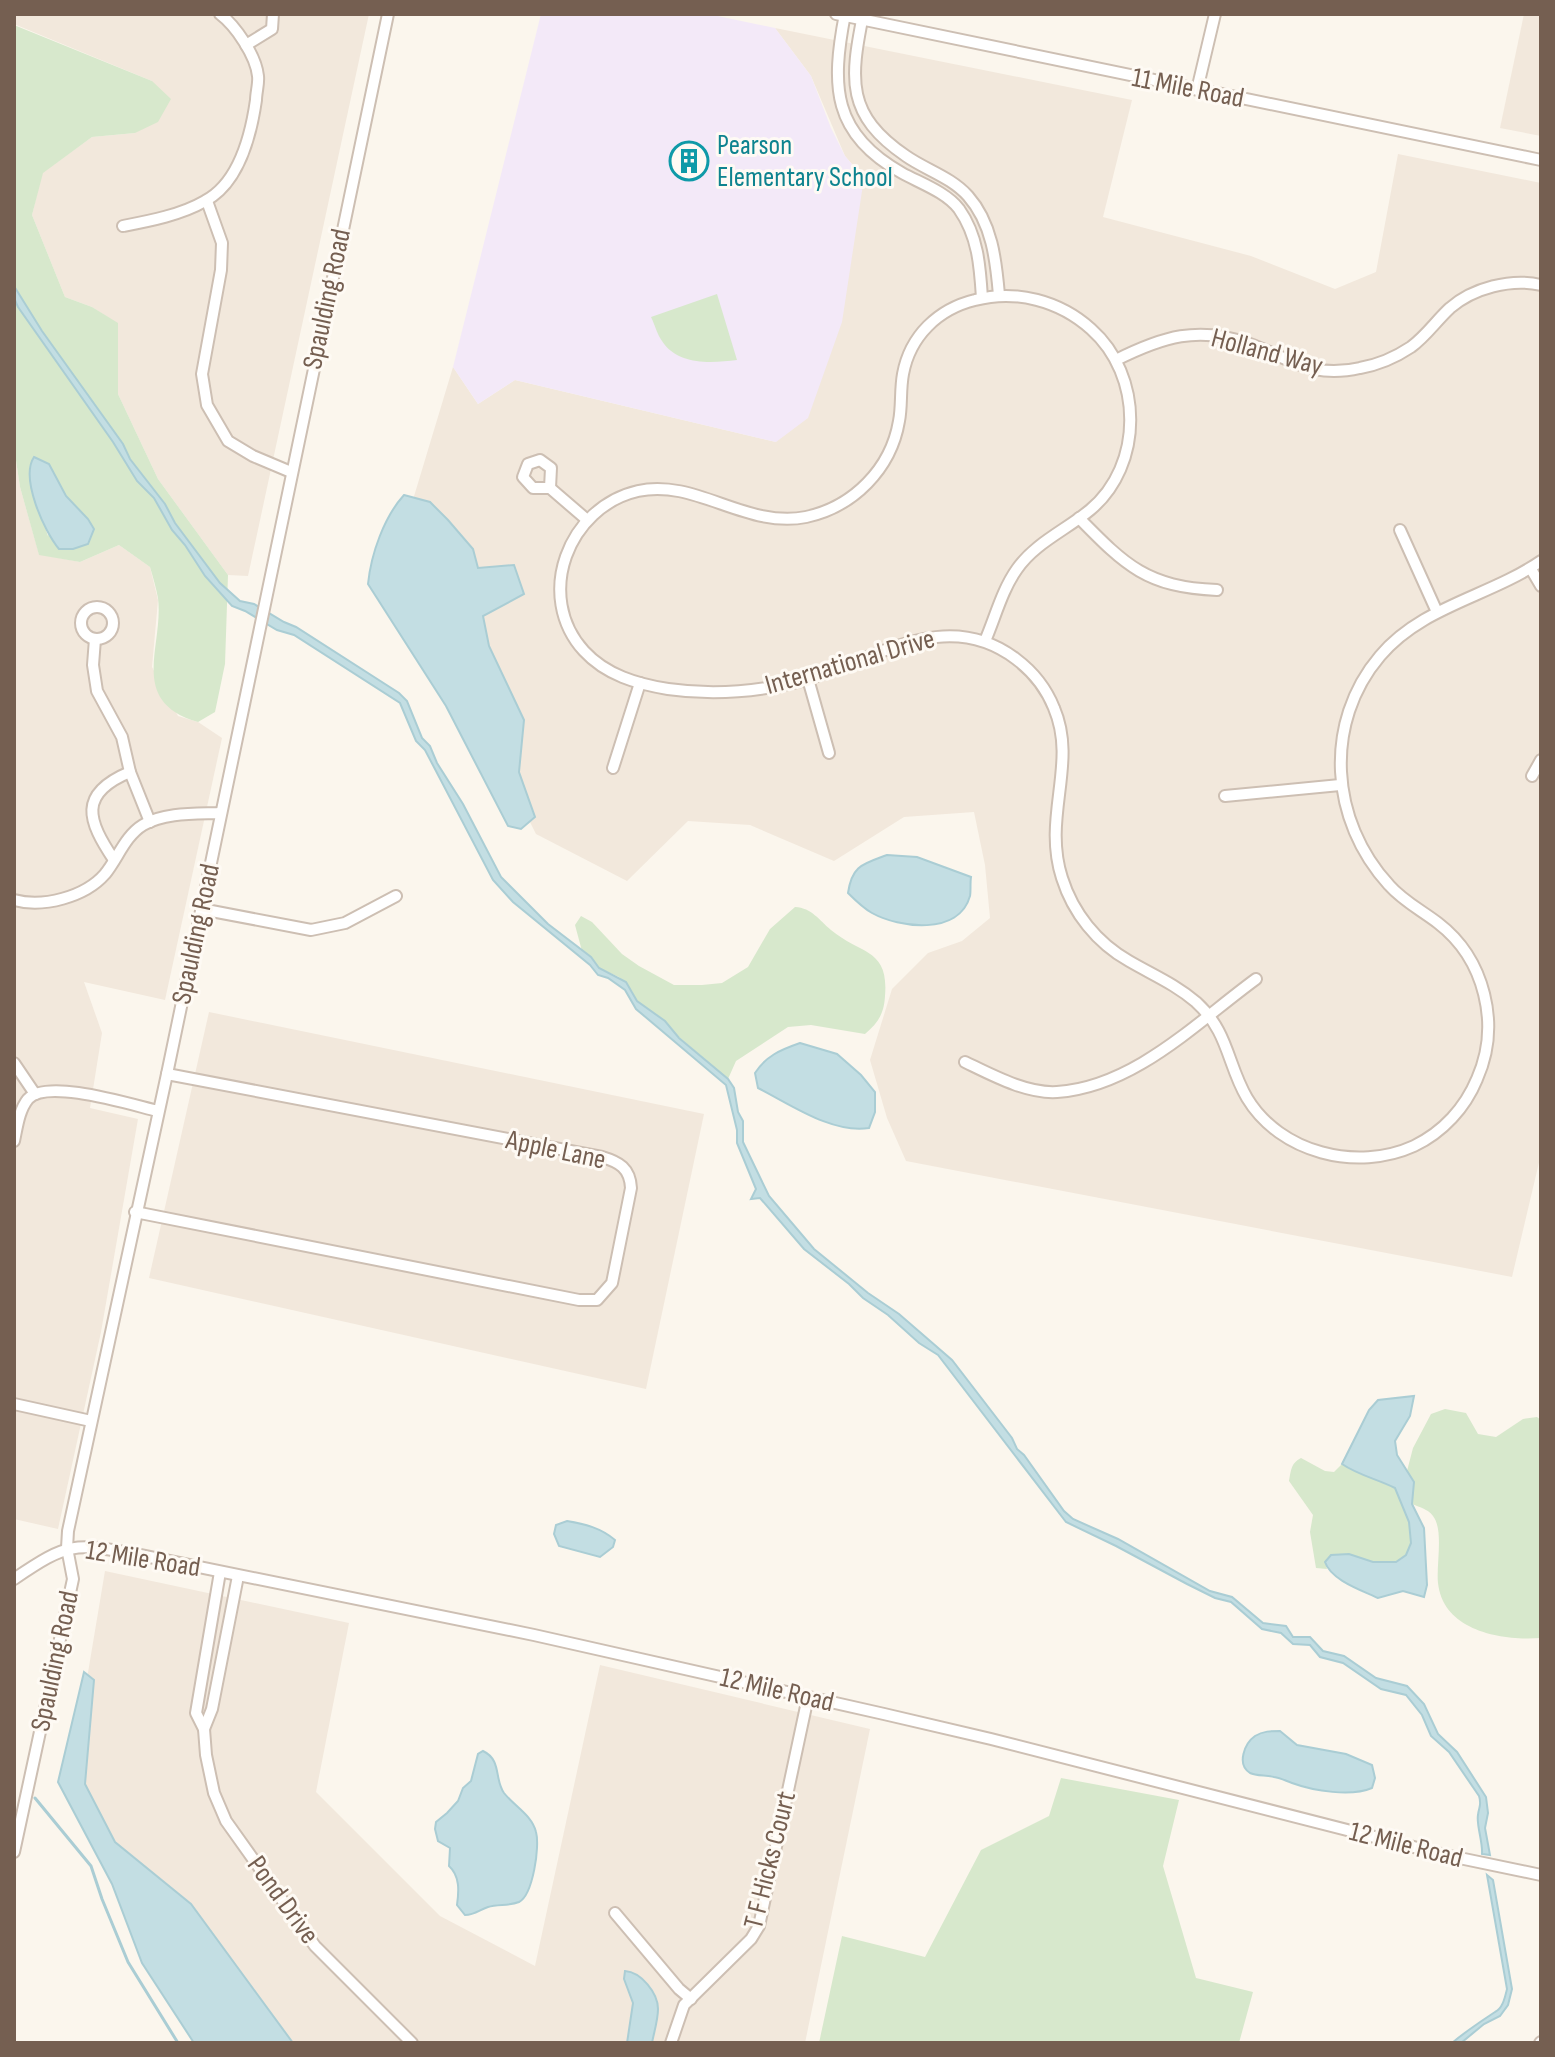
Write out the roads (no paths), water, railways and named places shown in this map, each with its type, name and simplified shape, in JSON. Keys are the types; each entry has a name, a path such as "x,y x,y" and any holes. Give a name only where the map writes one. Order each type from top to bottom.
{"street":[{"path":"123,226 150,221 207,201 229,179 243,155 253,121 259,76 246,45 230,21 220,14"},
{"path":"230,21 242,14"},
{"path":"246,45 272,29 273,14"},
{"name":"Spaulding Road","path":"14,1852 73,1579 67,1548 68,1531 167,1074 388,14"},
{"path":"1197,90 1215,14"},
{"path":"842,15 838,86 842,109 856,138 873,154 957,206 976,241 982,298"},
{"name":"11 Mile Road","path":"842,15 1541,160"},
{"path":"863,17 855,64 859,104 870,126 907,157 938,172 967,195 981,214 997,264 999,295"},
{"path":"838,86 855,87"},
{"path":"900,171 907,157"},
{"path":"957,206 967,195"},
{"path":"207,201 222,243 221,270 202,374 207,405 228,441 253,456 291,472"},
{"path":"976,241 990,237"},
{"name":"Holland Way","path":"1116,360 1153,341 1199,334 1243,342 1308,369 1360,369 1410,347 1450,308 1471,294 1515,283 1541,285"},
{"path":"550,488 586,519 615,498 651,488 671,489 751,515 780,520 816,515 834,508 862,488 889,453 899,422 908,356 932,321 954,307 999,295 1048,303 1075,314 1105,341 1126,387 1131,414 1130,439 1113,483 1101,499 1035,549 1017,568 985,641"},
{"path":"1079,518 1117,557 1155,580 1185,589 1217,590"},
{"name":"International Drive","path":"586,519 562,566 560,584 565,620 580,647 597,663 623,678 673,690 722,692 770,687 859,663 916,640 956,635 985,641 1002,649 1029,670 1055,710 1063,752 1054,840 1060,872 1077,910 1093,932 1112,950 1176,986 1208,1014 1228,1048 1243,1091 1267,1122 1287,1137 1323,1153 1360,1158 1412,1147 1452,1119 1471,1091 1485,1059 1489,1024 1487,1004 1466,953 1441,925 1399,896 1381,877 1358,842 1340,785 1341,744 1350,707 1356,691 1378,658 1407,630 1437,612 1531,569 1541,561"},
{"path":"1400,530 1437,612"},
{"path":"1531,569 1541,586"},
{"path":"95,639 93,665 97,691 122,737 130,772 150,822"},
{"path":"808,679 829,753"},
{"path":"613,768 640,683"},
{"path":"1532,776 1541,760"},
{"path":"114,860 96,832 92,812 106,786 130,772"},
{"path":"1225,796 1340,785"},
{"path":"14,900 27,904 58,900 97,881 131,835 150,822 166,817 221,813"},
{"path":"201,909 311,930 345,923 396,896"},
{"path":"965,1062 1008,1083 1055,1092 1102,1083 1158,1055 1256,979"},
{"path":"14,1063 35,1094"},
{"name":"Apple Lane","path":"135,1212 579,1300 597,1300 612,1283 631,1188 629,1175 622,1164 602,1157 167,1074"},
{"path":"14,1141 22,1110 28,1100 43,1091 70,1092 158,1111"},
{"path":"14,1404 91,1421"},
{"name":"12 Mile Road","path":"14,1579 67,1548 88,1546 534,1635 808,1697 991,1739 1445,1855 1541,1875"},
{"name":"Pond Drive","path":"220,1572 196,1713 204,1729 208,1772 214,1793 226,1821 315,1946 412,2043"},
{"name":"Pond Drive","path":"204,1729 212,1709 238,1576"},
{"path":"207,1641 223,1643"},
{"name":"T F Hicks Court","path":"671,2043 684,2005 751,1939 759,1926 808,1697"},
{"path":"615,1913 691,1999"}],"water":[{"path":"14,286 42,331 123,444 130,459 220,583 240,601 254,604 296,627 399,693 407,701 422,738 430,746 463,804 501,877 548,924 591,957 599,968 626,982 637,1001 665,1021 679,1038 728,1079 734,1088 738,1112 743,1121 743,1142 769,1196 814,1249 899,1314 952,1360 1073,1519 1118,1539 1210,1591 1232,1597 1263,1623 1286,1626 1293,1637 1310,1637 1323,1651 1344,1656 1376,1678 1407,1686 1424,1704 1438,1734 1457,1752 1486,1797 1488,1813 1485,1828 1490,1855 1482,1854 1479,1796 1449,1752 1431,1736 1422,1715 1406,1695 1381,1689 1343,1663 1320,1657 1310,1645 1293,1644 1281,1633 1262,1629 1231,1602 1215,1598 1066,1522 938,1355 804,1249 760,1198 751,1199 756,1189 737,1143 737,1130 726,1085 636,1009 625,990 598,975 513,902 493,880 425,750 416,741 400,703 294,635 277,630 232,606 205,576 172,530 154,498 137,481 18,307"},
{"path":"34,457 49,464 66,496 88,519 94,529 88,544 59,549 53,541 32,491 30,466"},
{"path":"404,495 430,502 473,549 478,568 514,565 524,594 483,616 489,646 524,720 519,772 535,817 521,829 508,826 446,706 368,584 380,536 390,514"},
{"path":"887,855 917,857 971,877 970,896 964,909 954,918 941,923 912,925 865,909 848,893 852,877 860,867"},
{"path":"800,1043 837,1054 875,1092 875,1112 869,1128 855,1129 826,1122 758,1088 755,1073 764,1062"},
{"path":"1414,1396 1410,1416 1395,1441 1397,1455 1414,1482 1412,1504 1424,1528 1427,1585 1424,1597 1403,1591 1378,1598 1340,1579 1325,1562 1331,1555 1349,1554 1373,1562 1396,1562 1406,1555 1411,1543 1409,1522 1395,1488 1342,1464 1369,1410 1378,1400"},
{"path":"567,1521 604,1532 615,1540 613,1547 600,1557 559,1546 554,1534 556,1525"},
{"path":"84,1672 94,1680 85,1784 115,1842 191,1904 293,2043 194,2043 142,1963 112,1884 58,1782"},
{"path":"1280,1731 1297,1745 1346,1754 1372,1765 1375,1778 1372,1788 1332,1792 1250,1773 1243,1764 1248,1743 1261,1733"},
{"path":"483,1751 493,1759 504,1793 534,1826 536,1858 532,1880 524,1898 519,1902 465,1915 457,1905 458,1884 449,1866 450,1848 438,1841 435,1829 436,1822 458,1801 463,1788 471,1781 478,1754"},
{"path":"1487,1875 1493,1880 1512,1989 1508,2005 1500,2016 1484,2024 1461,2043 1452,2043 1498,2010 1507,1989"},
{"path":"625,1971 637,1975 648,1984 655,1996 658,2013 652,2043 627,2043 633,2003 624,1979"}],"waterway":[{"path":"35,1798 91,1866 128,1962 178,2043"}],"place":[{"name":"Pearson Elementary School","path":"689,161"}]}
